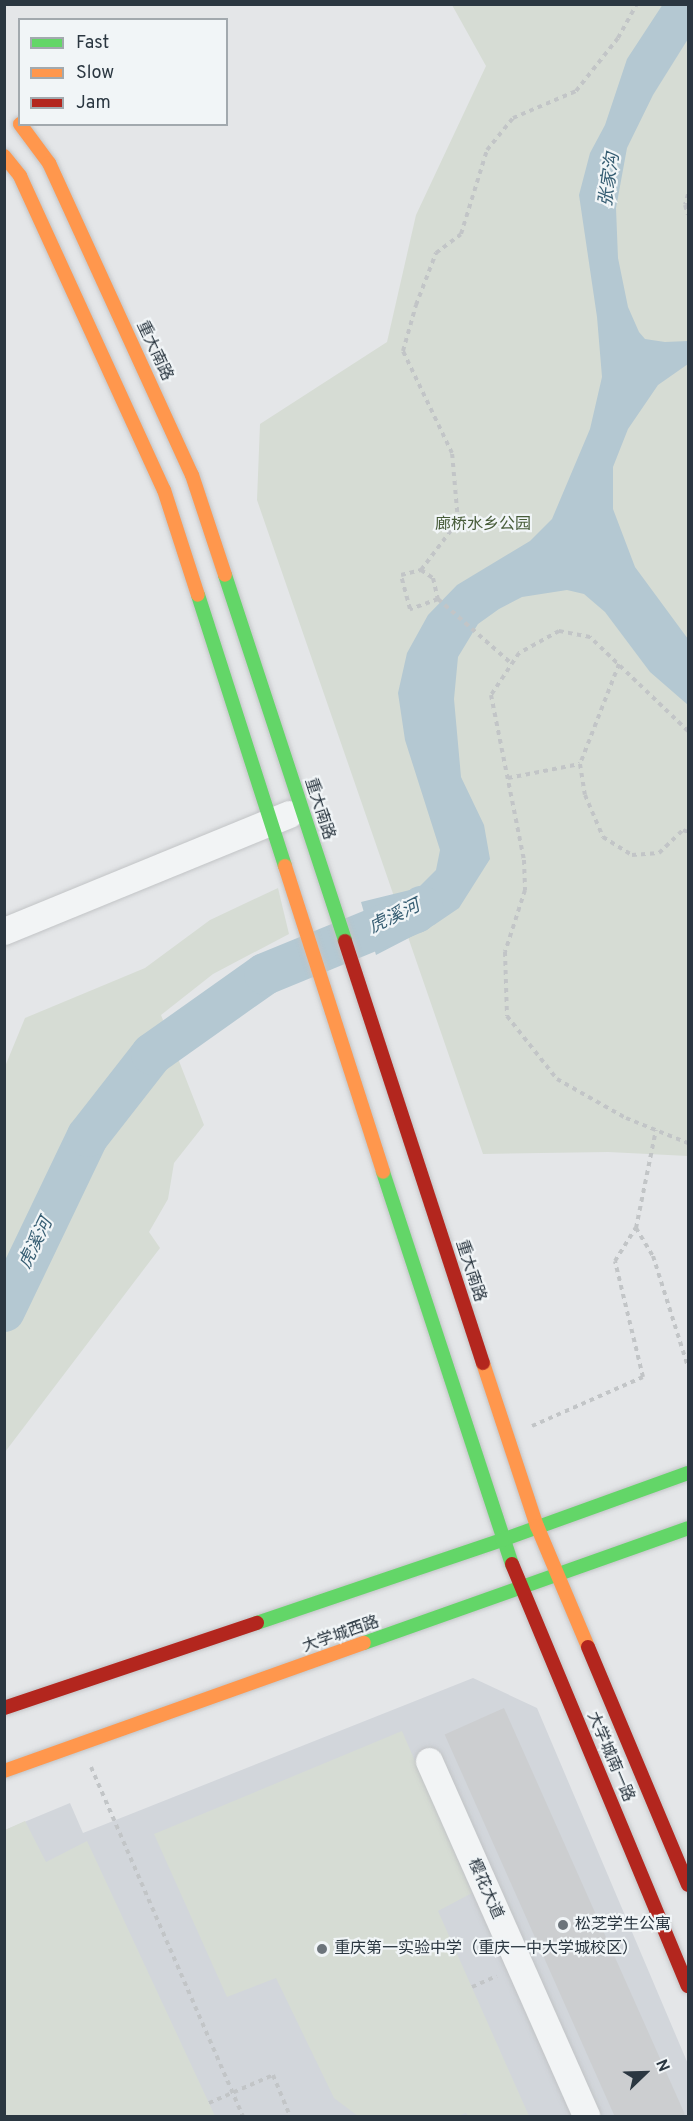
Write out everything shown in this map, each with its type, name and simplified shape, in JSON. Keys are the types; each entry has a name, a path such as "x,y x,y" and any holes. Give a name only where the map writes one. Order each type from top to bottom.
{"main road":[{"name":"重大南路","path":"9,111 18,122"},
{"name":"重大南路","path":"21,126 49,163 192,475 537,1526"},
{"path":"10,171 164,490 502,1540"},
{"path":"4,1708 502,1540 688,1473"},
{"name":"大学城南一路","path":"537,1526 556,1577 688,1885"},
{"name":"大学城西路","path":"4,1771 556,1577 688,1528"},
{"name":"大学城南一路","path":"502,1540 688,1986"}],"street":[{"path":"10,171 49,163"},
{"path":"4,931 301,809"},
{"name":"樱花大道","path":"429,1761 586,2116"}],"path":[{"path":"438,598 410,609 402,575 421,570 458,521 452,453 404,351 416,305 436,254 461,234 487,150 513,118 576,91 618,38 637,4"},
{"path":"688,194 685,205 688,215"},
{"path":"421,570 433,578 438,598 512,664"},
{"path":"688,731 590,637 559,631 519,653 491,695 524,860 525,890 505,952 507,1016 557,1079 627,1118 688,1143"},
{"path":"619,664 580,764 585,795 603,837 632,855 659,853 683,830 688,832"},
{"path":"508,778 580,764"},
{"path":"506,1437 643,1377 615,1261 636,1228 656,1130"},
{"path":"636,1228 653,1256 688,1367"},
{"path":"82,1744 243,2116"},
{"path":"209,2103 273,2075 290,2116"}],"shaded area":[{"name":"重庆第一实验中学（重庆一中大学城校区）","path":"473,1678 537,1708 688,2064 688,2116 5,2116 5,1830 70,1803 83,1833"}],"green space":[{"name":"廊桥水乡公园","path":"452,5 688,5 688,1156 608,1152 483,1154 257,500 260,424 387,342 416,215 486,66"},
{"path":"278,888 289,934 213,974 161,1015 204,1125 174,1163 168,1199 149,1232 160,1248 5,1452 4,1069 25,1018 145,968 210,920"},
{"path":"402,1731 472,1893 438,1911 529,2116 468,2116 466,2113 458,2116 358,2116 334,2098 276,1978 227,1997 154,1834"},
{"path":"25,1821 46,1862 87,1841 215,2116 5,2116 5,1830"}],"water":[{"name":"张家沟","path":"663,4 688,5 688,39 653,95 627,148 616,208 618,258 628,307 639,332 645,339 665,342 688,341 688,364 658,385 628,429 613,467 613,509 635,567 688,639 688,705 650,672 605,612 584,594 567,590 522,597 499,609 478,624 458,657 454,699 461,777 484,825 490,859 459,908 434,925 376,955 361,902 418,888 436,870 440,850 405,740 398,693 407,653 428,615 457,585 530,541 552,519 590,429 602,377 597,317 579,195 590,153 605,125 627,59"}],"building":[{"name":"松芝学生公寓","path":"504,1708 685,2115 615,2116 445,1734"}],"waterway":[{"name":"虎溪河","path":"4,1311 88,1136 152,1054 265,974 416,912 422,907"}],"traffic: fast":[{"path":"225,575 345,941"},
{"path":"198,595 285,866"},
{"path":"383,1172 512,1564"},
{"path":"257,1623 502,1540 688,1473"},
{"path":"364,1643 688,1528"}],"traffic: slow":[{"path":"21,126 49,163 192,475 225,575"},
{"path":"4,156 20,176 164,490 198,595"},
{"path":"285,866 383,1172"},
{"path":"483,1363 537,1526 588,1647"},
{"path":"4,1771 364,1643"}],"traffic: jam":[{"path":"345,941 483,1363"},
{"path":"512,1564 688,1986"},
{"path":"4,1708 257,1623"},
{"path":"588,1647 688,1885"}],"place":[{"name":"松芝学生公寓","path":"563,1925"},
{"name":"重庆第一实验中学（重庆一中大学城校区）","path":"322,1949"}]}
